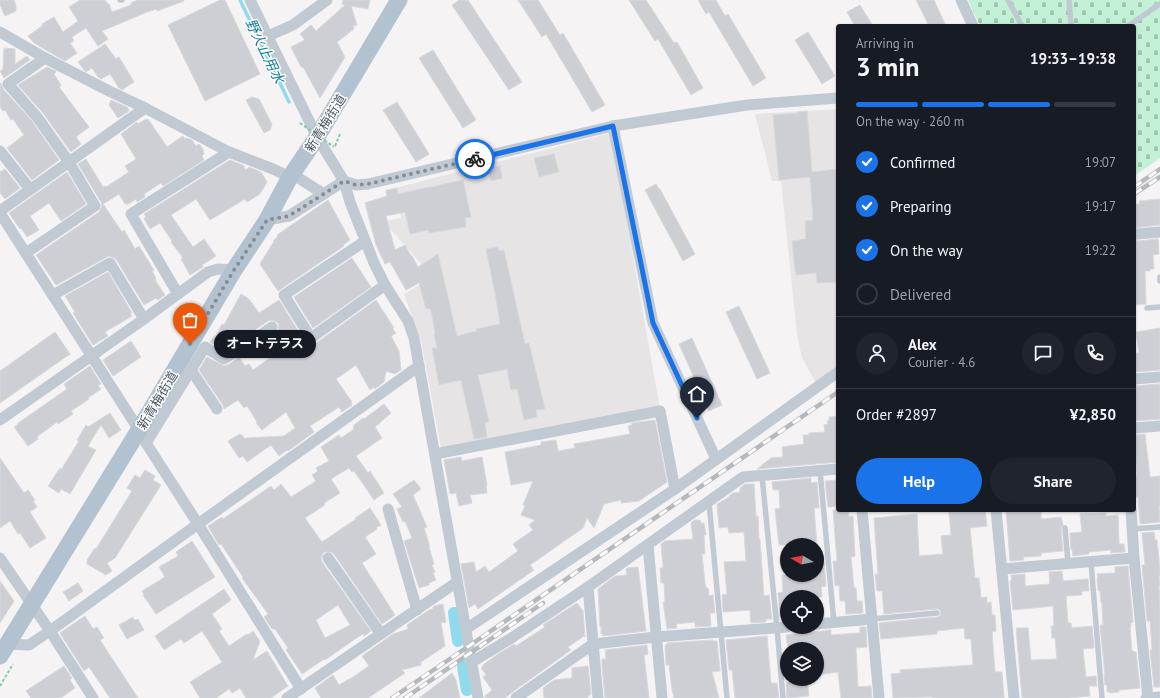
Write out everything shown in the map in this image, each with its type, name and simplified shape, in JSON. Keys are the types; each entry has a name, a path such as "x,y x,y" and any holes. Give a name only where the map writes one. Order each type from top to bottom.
{"main road":[{"name":"新青梅街道","path":"4,650 31,604 142,436 234,270 267,220 291,176 317,137 399,0"}],"street":[{"path":"250,0 317,137 344,181 350,202 365,241 385,285 408,320 414,338 478,698"},
{"path":"268,36 292,25 327,0"},
{"path":"961,0 972,24"},
{"path":"0,32 45,58 229,152 291,176 324,194"},
{"path":"26,253 96,206 69,162 37,117 8,84 45,58"},
{"path":"344,181 356,185 368,184 613,126 747,105 836,98"},
{"path":"145,108 30,189 0,212 198,524 300,689"},
{"path":"613,126 653,323 716,459"},
{"path":"0,151 30,189"},
{"path":"178,294 131,214 229,152"},
{"path":"267,220 289,216 344,181"},
{"path":"1137,234 1160,232"},
{"path":"365,241 284,295 311,338 385,285"},
{"path":"53,295 110,263 144,319"},
{"path":"0,420 208,272 218,269 234,270"},
{"path":"142,436 191,370 205,347 224,359 272,327"},
{"path":"4,650 24,644 29,645 50,632 419,366"},
{"path":"191,370 217,409"},
{"path":"466,629 676,488 836,373"},
{"path":"1136,379 1160,377"},
{"path":"434,454 660,411 676,488"},
{"path":"1136,428 1160,426"},
{"path":"472,662 513,637 588,587 743,478 836,469"},
{"path":"388,509 417,610"},
{"path":"862,512 879,698"},
{"path":"996,512 1014,698"},
{"path":"1131,512 1147,698 1160,697"},
{"path":"648,545 662,698"},
{"path":"0,558 93,698"},
{"path":"328,558 381,634"},
{"path":"1002,569 1134,558"},
{"path":"287,698 457,582"},
{"path":"588,587 598,698"},
{"path":"824,624 872,620"},
{"path":"516,698 593,644 656,637 780,627"}],"lane":[{"path":"1008,0 1021,24"},
{"path":"1069,0 1071,24"},
{"path":"1131,24 1160,4"},
{"path":"1147,308 1160,306"},
{"path":"820,471 834,623"},
{"path":"762,476 780,612"},
{"path":"709,501 727,698"},
{"path":"1132,528 1160,526"},
{"path":"1065,528 1068,564"},
{"path":"1091,562 1102,698"},
{"path":"872,620 937,613"},
{"path":"782,634 783,698"}],"path":[{"path":"300,123 334,147 340,134"},
{"path":"0,686 24,644"}],"shaded area":[{"path":"836,109 836,368 816,383 802,358 797,334 781,181 772,181 755,114"},
{"path":"611,133 660,409 441,448 421,341 404,294 433,277 383,221 401,218 395,188"}],"green space":[{"path":"968,0 1160,0 1160,158 1136,175 1136,24 979,24"}],"building":[{"path":"0,0 14,0 16,11 5,16 0,5"},
{"path":"80,0 105,0 109,4 112,12 131,5 131,3 137,0 184,1 157,11 157,9 147,12 102,31 108,39 98,46 86,28 72,37 74,41 70,43 77,53 65,61 34,43 28,36 42,26 42,24 54,17 63,32 78,21 69,7"},
{"path":"220,0 225,0 260,74 205,101 168,25"},
{"path":"343,0 370,0 368,9 351,6 357,25 353,26 354,29 337,42 345,57 320,98 291,47 305,40 300,34 311,25 316,31 345,5 342,4"},
{"path":"459,0 468,0 522,82 509,90 452,5"},
{"path":"518,0 538,0 560,35 563,33 605,105 592,112 546,34 542,37"},
{"path":"629,0 646,0 674,43 677,42 703,88 691,95 658,39 655,41"},
{"path":"698,0 716,0 725,16 728,14 766,78 753,86 709,12 706,14"},
{"path":"916,0 934,0 945,24 928,24"},
{"path":"860,5 872,24 854,24 847,12"},
{"path":"808,32 835,76 822,84 795,40"},
{"path":"105,44 116,59 119,57 134,82 122,90 110,74 101,79 92,68 86,72 78,62"},
{"path":"4,48 15,49 15,64 27,56 30,60 4,78 0,71 3,69"},
{"path":"433,50 476,120 463,128 419,58"},
{"path":"47,67 56,71 54,74 61,85 59,87 89,127 76,137 81,144 71,152 43,113 18,85"},
{"path":"1,83 3,89 32,121 59,160 32,180 7,148 24,135 13,119 11,120 5,110 3,111 0,107"},
{"path":"252,97 259,99 272,124 270,130 264,133 246,100"},
{"path":"111,100 127,107 129,111 118,118 109,105"},
{"path":"397,102 429,154 416,162 383,110"},
{"path":"807,111 812,172 836,169 836,282 817,283 816,273 796,275 795,271 792,241 806,239 805,221 813,220 810,177 779,180 773,115"},
{"path":"148,119 167,147 183,136 185,139 187,138 192,140 196,146 199,144 204,151 202,156 204,160 163,186 161,183 144,194 145,197 137,202 136,199 127,205 119,194 103,204 122,232 124,230 135,249 139,246 154,270 152,271 156,278 155,280 165,295 158,300 156,298 144,305 116,259 110,256 56,285 36,255 99,212 102,206 78,164 86,159 103,187 106,187 129,172 125,166 136,159 121,134 137,122 138,124"},
{"path":"554,154 559,172 539,177 534,158"},
{"path":"230,160 243,165 246,170 249,167 261,172 267,182 260,194 247,202 245,199 210,220 196,199 171,215 193,247 204,239 216,256 202,265 203,267 190,275 181,259 183,258 171,242 172,241 160,223 150,229 144,219 146,217 144,214"},
{"path":"500,166 502,178 491,181 488,168"},
{"path":"5,169 20,188 5,199 0,193 0,172"},
{"path":"67,172 86,204 61,221 49,203 30,216 39,230 27,237 9,213"},
{"path":"463,180 471,217 465,218 466,227 429,233 428,230 410,234 405,212 386,216 395,250 405,245 418,267 438,254 457,336 477,331 476,329 500,324 486,249 498,247 499,251 504,250 525,344 529,343 545,409 536,410 537,417 524,420 517,389 511,390 507,369 478,375 489,422 485,423 487,437 474,439 461,380 439,385 432,348 437,348 432,315 430,308 426,309 419,283 406,290 390,262 385,264 376,245 365,203 387,196 386,190 397,188 398,194"},
{"path":"656,184 695,254 683,261 645,190"},
{"path":"1160,199 1160,225 1136,228 1136,204 1140,204 1139,201"},
{"path":"328,200 350,240 343,245 344,246 278,291 260,264 261,262 274,242 273,241 278,236 277,235"},
{"path":"1158,239 1159,254 1153,255 1154,269 1145,271 1146,304 1136,305 1136,240"},
{"path":"352,258 371,287 313,328 294,297"},
{"path":"108,272 132,313 130,313 132,316 105,332 108,336 93,345 73,313 75,312 65,296"},
{"path":"241,294 249,299 259,313 279,300 305,342 311,345 315,344 376,300 396,333 391,336 399,351 401,370 395,374 386,371 384,382 375,389 374,387 370,390 356,365 336,379 352,402 352,405 342,412 339,407 310,426 314,432 279,456 271,445 247,462 243,456 239,458 228,441 240,434 245,439 284,436 295,428 286,412 262,430 256,423 257,422 247,406 244,408 238,400 224,409 223,405 199,370 207,357 224,366 228,365 239,357 245,366 249,364 253,370 274,355 264,340 276,333 278,330 278,323 272,320 268,321 224,351 210,342 215,335 216,336 222,324 224,325"},
{"path":"739,306 770,373 757,379 726,312"},
{"path":"1160,328 1160,370 1136,372 1136,353 1139,353 1136,332"},
{"path":"55,332 70,354 0,403 0,371"},
{"path":"692,338 722,405 709,411 679,344"},
{"path":"131,341 141,357 113,376 103,360"},
{"path":"90,366 101,384 98,385 101,389 71,411 73,414 58,424 57,422 38,436 38,439 28,446 14,427 67,389 64,384"},
{"path":"1160,384 1160,419 1136,421 1136,386"},
{"path":"384,404 391,413 375,427 382,438 356,456 368,473 370,471 384,493 374,500 354,471 352,472 349,468 331,479 340,493 305,518 322,542 370,508 381,525 365,537 376,554 362,563 395,615 382,624 334,554 331,552 324,552 321,559 322,562 371,631 364,636 363,634 358,637 302,674 286,650 288,648 275,629 272,629 264,617 268,614 242,578 243,577 221,544 219,545 208,526 222,517 223,519 271,486 274,490 281,484 291,497 316,481 312,475 318,471 316,468 329,461 321,447 339,435 341,438 353,430 354,425 363,418 364,419","holes":["338,605 350,625 325,638 316,620"]},
{"path":"110,413 121,430 109,438 101,425 88,446 96,450 70,494 61,489 59,493 48,486 60,468 61,470 79,441 77,440 86,425 88,427"},
{"path":"836,416 836,462 757,469 771,458 783,457 782,447 804,444 803,435 825,432 824,425 828,424 827,421 829,421 829,417"},
{"path":"655,420 667,482 639,501 621,503 621,500 604,504 594,528 587,518 583,528 530,565 534,570 478,609 475,604 469,608 461,564 474,562 476,572 485,566 489,572 518,551 513,544 533,530 529,525 535,520 521,515 525,506 523,505 533,481 511,485 505,452 541,445 541,442 556,440 558,451 575,448 574,444 630,434 628,426 632,425 632,423"},
{"path":"1145,434 1150,477 1160,476 1160,522 1140,523 1138,497 1136,497 1136,435"},
{"path":"461,457 462,461 482,457 487,493 470,495 472,503 459,506 456,493 450,494 444,460"},
{"path":"0,458 24,493 28,490 35,500 33,501 37,507 30,512 46,538 30,548 20,533 18,534 10,521 0,528"},
{"path":"145,470 155,476 153,480 161,485 115,558 107,563 112,571 106,575 87,564 87,560 95,548 96,549 132,491 127,488 135,475 140,478"},
{"path":"811,478 811,483 817,482 819,508 814,508 816,538 780,538 779,545 775,509 780,508 779,490 773,490 772,482"},
{"path":"414,480 421,489 413,495 427,527 424,528 434,564 432,565 435,572 433,573 436,580 429,583 429,585 419,588 404,541 412,538 405,521 403,522 397,509 402,507 393,494"},
{"path":"836,480 836,506 828,507 825,481"},
{"path":"745,484 754,484 764,596 769,595 772,619 766,619 766,622 751,623 750,610 723,612 722,595 727,594 724,562 746,561 744,532 729,533 728,527 719,528 717,504 733,493 740,492 740,488"},
{"path":"833,510 836,510 836,512 848,512 849,517 853,516 855,556 851,557 854,588 856,588 857,601 862,601 863,613 846,614 845,601 840,601 839,585 835,586 833,561 837,561"},
{"path":"949,512 985,512 987,526 970,528 975,578 979,578 981,598 987,597 987,603 991,602 992,615 995,615 996,631 992,632 995,672 1002,672 1004,698 893,698 891,674 901,673 900,670 973,665 971,639 965,639 964,628 937,631 937,634 881,639 879,623 937,617 940,616 941,613 940,610 937,609 884,614 882,591 877,591 875,574 878,574 874,518 917,514 919,556 943,554 941,536 951,535"},
{"path":"1006,512 1041,512 1041,519 1061,517 1063,525 1061,528 1063,551 1041,553 1041,556 1023,557 1024,560 1010,561"},
{"path":"1106,513 1106,516 1118,515 1119,544 1124,544 1125,552 1111,553 1111,550 1089,552 1089,554 1073,556 1072,549 1071,550 1070,533 1082,532 1080,514"},
{"path":"694,520 700,520 701,523 704,523 706,535 704,535 705,554 702,554 705,583 706,588 708,588 709,596 713,595 715,613 710,613 711,626 695,627 695,622 676,624 677,628 667,629 663,602 665,602 664,583 661,583 660,568 663,568 663,566 661,544 665,541 693,539 691,523"},
{"path":"1154,532 1155,540 1157,540 1160,569 1160,687 1154,687 1150,650 1152,650 1150,621 1147,621 1142,565 1145,565 1142,533"},
{"path":"192,541 215,577 156,614 143,595 144,594 142,591 165,577 159,567 178,556 176,552"},
{"path":"824,562 826,586 821,587 821,590 783,590 782,582 824,582"},
{"path":"1128,566 1133,622 1131,623 1130,628 1132,651 1136,652 1140,688 1119,690 1119,692 1109,693 1109,691 1107,692 1107,685 1105,685 1100,625 1103,625 1102,603 1100,591 1098,591 1097,574 1115,573 1115,567"},
{"path":"638,567 646,631 603,636 603,634 601,634 601,626 600,627 598,589 615,576 627,575 627,568"},
{"path":"1062,571 1063,581 1088,579 1089,591 1082,591 1082,595 1066,596 1068,623 1071,623 1072,628 1092,626 1094,648 1083,649 1086,677 1096,676 1097,686 1089,686 1090,696 1069,698 1022,698 1016,628 1028,628 1031,660 1057,659 1055,638 1052,638 1051,626 1054,626 1053,606 1013,610 1010,581 1012,580 1011,575 1025,574 1025,586 1050,584 1049,572"},
{"path":"0,581 14,601 0,623"},
{"path":"78,583 83,591 69,601 63,592"},
{"path":"224,589 231,600 212,614 222,629 219,631 229,646 253,631 260,641 253,660 267,651 288,686 271,698 246,698 240,688 232,693 229,689 216,698 200,698 190,682 222,662 202,631 184,643 181,639 164,650 155,636"},
{"path":"778,593 780,593 780,614"},
{"path":"577,603 583,611 585,637 584,636 568,647 571,650 505,698 485,698 485,696 492,690 483,677 486,675 481,668 483,665 514,644 516,646 545,627 543,625"},
{"path":"443,604 446,622 441,623 445,646 421,662 421,665 402,670 405,673 368,698 321,698 315,688 333,675 339,685 350,679 369,666 362,656 393,634 408,629 407,625 429,610 433,609 434,606"},
{"path":"85,616 93,629 97,627 104,638 100,640 138,698 110,698 89,667 84,671 60,633"},
{"path":"133,617 134,620 138,619 144,630 127,639 119,625"},
{"path":"860,627 866,627 867,647 856,648 858,687 871,686 872,698 841,698 838,672 824,674 824,642 787,642 786,635 824,634 824,631 831,630 831,635 860,633"},
{"path":"767,636 771,683 777,683 779,698 735,698 732,670 729,670 726,640"},
{"path":"717,641 720,671 712,672 719,698 674,698 669,665 666,665 665,646 667,643"},
{"path":"647,645 648,654 644,655 649,698 605,698 602,659 606,659 605,650"},
{"path":"64,666 72,678 70,680 75,688 61,698 31,698 26,691"},
{"path":"588,666 591,694 587,698 544,698 543,688 554,680 572,678 572,668"},
{"path":"452,673 456,680 460,698 419,698"},
{"path":"786,686 808,686 809,696 787,698"}],"waterway":[{"name":"野火止用水","path":"240,0 289,102"},
{"name":"野火止用水","path":"454,613 458,641"},
{"name":"野火止用水","path":"463,666 467,690"}],"railway":[{"path":"1136,186 1160,169"},
{"path":"1136,193 1160,177"},
{"path":"392,698 836,393"},
{"path":"405,698 543,603"}],"way so far":[{"path":"190,344 234,270 267,220 289,216 344,181 356,185 368,184 475,159"}],"place":[{"name":"オートテラス","path":"190,344"}],"route":[{"path":"475,159 613,126 653,323 697,418"}]}
